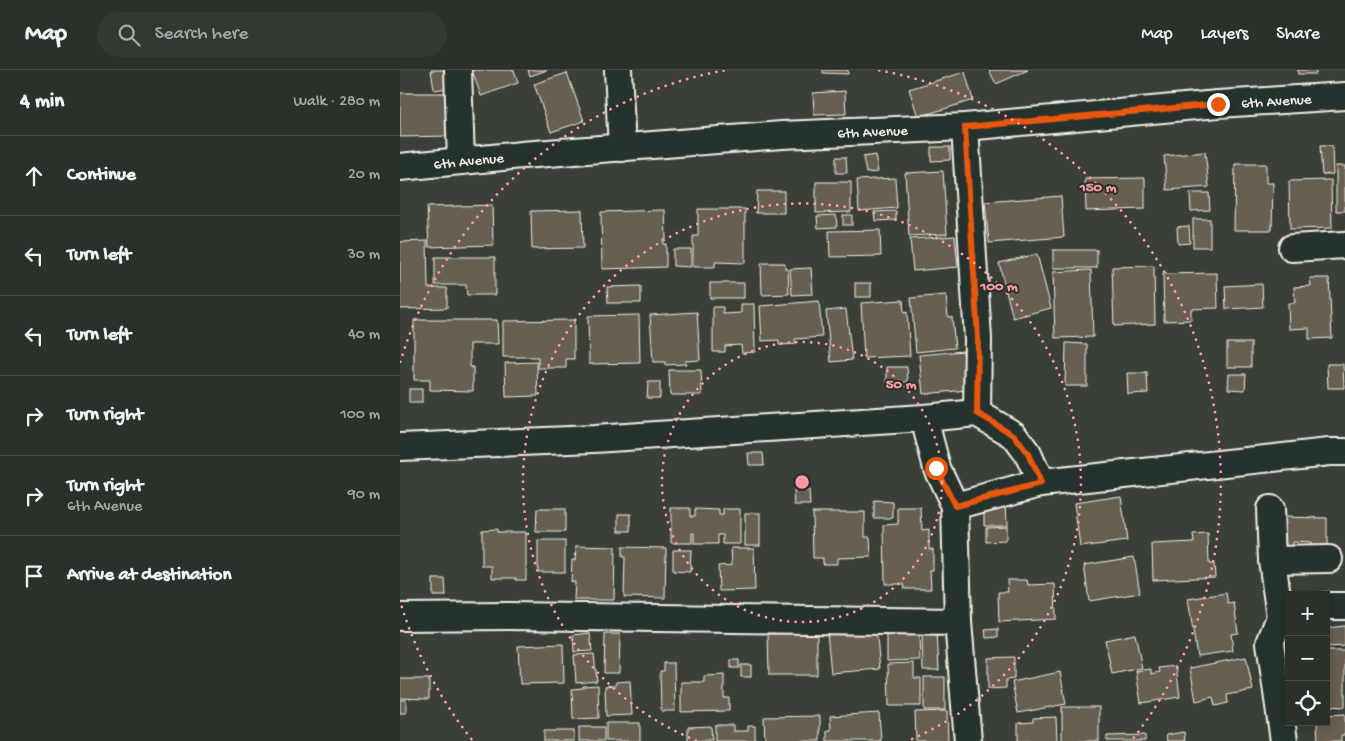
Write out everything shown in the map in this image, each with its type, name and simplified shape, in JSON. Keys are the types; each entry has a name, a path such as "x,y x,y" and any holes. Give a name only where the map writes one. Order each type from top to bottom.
{"street":[{"path":"458,70 461,161"},
{"path":"618,70 622,148"},
{"name":"6th Avenue","path":"400,167 522,155 782,135 965,127 1218,104 1345,96"},
{"path":"965,127 978,339 977,413"},
{"path":"1292,248 1345,245"},
{"path":"400,447 604,438 977,413 1014,435 1028,454 1041,484"},
{"path":"924,418 936,468 955,506 958,622 968,741"},
{"path":"955,506 1041,484 1329,452 1345,452"},
{"path":"1270,509 1272,560 1284,615 1270,643 1284,741"},
{"path":"1272,560 1329,559"},
{"path":"1330,606 1345,606"},
{"path":"400,617 507,616 958,622"}],"building":[{"path":"431,70 446,70 448,88 434,90"},
{"path":"472,70 514,70 518,83 481,96"},
{"path":"528,70 547,70 530,76"},
{"path":"823,70 848,70 848,74 823,73"},
{"path":"989,70 1028,70 996,84"},
{"path":"1298,70 1316,70 1316,74 1298,74"},
{"path":"965,72 973,100 918,117 909,89"},
{"path":"567,73 584,121 551,132 534,84"},
{"path":"845,91 846,114 814,115 813,93"},
{"path":"400,93 448,93 449,136 400,137"},
{"path":"1320,146 1332,146 1333,174 1322,175"},
{"path":"931,147 950,147 950,160 931,161"},
{"path":"1205,152 1209,187 1167,190 1164,156"},
{"path":"875,155 878,172 866,173 863,157"},
{"path":"836,157 846,157 847,173 836,173"},
{"path":"1235,164 1266,164 1266,183 1273,183 1272,230 1234,230"},
{"path":"1336,166 1345,166 1345,211 1336,211"},
{"path":"943,171 947,234 909,236 905,173"},
{"path":"895,178 897,208 859,211 857,180"},
{"path":"1145,178 1145,209 1086,211 1085,179"},
{"path":"1331,180 1332,228 1290,229 1289,181"},
{"path":"816,182 851,182 851,212 816,213"},
{"path":"757,191 784,191 784,213 756,213"},
{"path":"1190,193 1209,193 1210,210 1191,211"},
{"path":"1061,196 1064,237 989,243 985,202"},
{"path":"492,205 493,245 429,247 427,207"},
{"path":"698,209 745,209 745,263 715,262 715,267 693,267 693,236 698,236"},
{"path":"582,210 583,248 532,249 531,211"},
{"path":"665,210 666,239 663,239 663,244 666,244 666,267 602,269 601,212"},
{"path":"896,211 896,220 875,221 874,212"},
{"path":"836,215 837,227 818,228 817,216"},
{"path":"843,215 852,215 852,225 843,225"},
{"path":"1193,219 1210,219 1210,247 1193,247"},
{"path":"1189,226 1190,243 1178,244 1177,227"},
{"path":"880,230 881,256 830,257 829,231"},
{"path":"955,236 958,267 913,271 910,239"},
{"path":"427,241 428,288 447,288 447,308 400,309 400,242"},
{"path":"673,249 691,249 691,267 673,266"},
{"path":"1053,250 1097,250 1097,268 1053,268"},
{"path":"1037,254 1051,308 1013,318 999,263"},
{"path":"435,257 495,257 495,295 467,295 466,285 435,285"},
{"path":"761,263 785,263 785,269 788,269 789,294 762,295"},
{"path":"1154,266 1155,324 1114,326 1112,267"},
{"path":"811,268 813,294 792,295 790,269"},
{"path":"1091,270 1093,337 1055,338 1053,272"},
{"path":"1217,273 1218,308 1191,309 1191,320 1164,321 1163,274"},
{"path":"1310,278 1329,278 1332,338 1309,339 1309,328 1289,329 1288,303 1295,303 1294,287 1311,286"},
{"path":"710,283 744,283 744,298 710,298"},
{"path":"855,283 871,283 871,297 855,297"},
{"path":"1262,284 1263,307 1226,309 1225,286"},
{"path":"641,286 641,303 608,303 607,287"},
{"path":"946,295 948,317 952,317 955,348 916,352 911,298"},
{"path":"903,300 904,313 907,312 910,356 864,358 861,303"},
{"path":"819,301 822,337 795,339 796,344 779,345 779,340 762,341 760,306"},
{"path":"741,304 754,304 755,352 742,353 741,345 725,346 725,352 713,352 713,307 723,307 723,314 741,313"},
{"path":"846,309 852,360 831,362 826,311"},
{"path":"697,312 700,360 685,361 686,364 665,365 665,362 653,362 650,315"},
{"path":"639,315 640,363 589,364 588,316"},
{"path":"414,320 497,320 498,344 470,344 470,367 473,367 473,391 430,390 430,380 414,380"},
{"path":"574,320 574,359 566,359 566,368 538,368 538,357 503,357 503,321"},
{"path":"1066,343 1087,344 1087,386 1065,386"},
{"path":"1227,343 1251,343 1251,367 1227,367"},
{"path":"963,351 967,390 923,394 919,355"},
{"path":"537,362 538,396 506,397 505,363"},
{"path":"1327,364 1343,364 1344,388 1328,388"},
{"path":"887,367 907,367 908,382 887,383"},
{"path":"669,370 701,370 702,395 670,395"},
{"path":"1127,373 1147,373 1148,393 1128,394"},
{"path":"1229,374 1246,374 1245,390 1228,389"},
{"path":"648,382 660,382 660,398 647,398"},
{"path":"409,389 422,389 422,403 409,403"},
{"path":"748,453 763,453 764,465 749,465"},
{"path":"794,491 809,491 810,505 795,505"},
{"path":"1121,496 1127,541 1080,547 1074,503"},
{"path":"984,500 1006,500 1007,525 984,525"},
{"path":"874,501 893,502 893,518 874,518"},
{"path":"671,508 690,508 690,516 695,516 695,509 719,510 719,515 723,515 723,509 740,509 740,544 723,544 723,535 718,535 718,544 694,544 694,533 692,533 692,543 671,543"},
{"path":"898,508 921,508 922,531 929,530 929,549 933,549 933,570 930,570 931,589 905,589 904,584 885,584 884,525 898,524"},
{"path":"537,509 565,509 565,532 536,532"},
{"path":"812,512 865,512 865,537 870,537 871,557 837,558 837,564 823,564 823,558 813,558"},
{"path":"745,513 760,513 760,545 745,545"},
{"path":"619,514 631,514 631,531 619,531"},
{"path":"1279,517 1327,518 1327,556 1309,555 1310,543 1292,542 1292,555 1278,554"},
{"path":"1006,526 1006,541 986,542 986,527"},
{"path":"497,529 497,532 526,532 526,580 492,578 492,566 482,566 482,530"},
{"path":"1208,534 1209,564 1214,564 1215,577 1153,580 1152,544 1194,542 1193,535"},
{"path":"538,541 565,541 565,572 538,572"},
{"path":"576,546 615,547 614,600 574,600 575,582 571,582 572,560 575,560"},
{"path":"622,547 666,548 665,598 624,597 625,557 622,557"},
{"path":"731,548 754,548 755,590 719,591 718,566 732,565"},
{"path":"673,550 691,550 690,572 673,571"},
{"path":"1134,557 1140,593 1089,601 1084,565"},
{"path":"433,579 445,579 446,596 433,596"},
{"path":"1007,580 1027,580 1028,585 1055,584 1056,619 999,622 998,592 1008,592"},
{"path":"1226,593 1228,604 1234,603 1238,633 1231,634 1233,651 1197,656 1188,599"},
{"path":"1345,626 1345,646 1330,647 1330,628"},
{"path":"876,628 880,669 831,673 827,632"},
{"path":"998,629 998,637 986,638 985,630"},
{"path":"937,631 939,670 923,670 922,632"},
{"path":"590,633 592,651 574,652 573,635"},
{"path":"817,633 817,675 769,675 768,634"},
{"path":"605,634 620,634 619,673 604,673"},
{"path":"887,634 919,634 920,660 887,661"},
{"path":"1135,634 1142,668 1112,674 1105,640"},
{"path":"563,644 564,683 520,684 518,646"},
{"path":"1330,651 1345,651 1345,707 1330,706"},
{"path":"594,654 597,681 576,683 574,655"},
{"path":"1014,657 1014,679 1006,680 1006,688 988,689 988,658"},
{"path":"1246,657 1253,690 1227,695 1228,703 1215,706 1213,697 1196,701 1190,668"},
{"path":"731,660 739,660 739,668 731,668"},
{"path":"664,663 674,663 675,711 661,711 660,671 664,671"},
{"path":"914,663 914,678 921,678 921,706 889,706 888,664"},
{"path":"741,665 751,665 751,677 741,677"},
{"path":"1176,666 1180,697 1141,703 1136,671 1151,669 1151,674 1160,672 1159,668"},
{"path":"1060,672 1066,704 1018,713 1012,682"},
{"path":"724,675 724,698 729,698 729,711 681,712 681,682 704,682 704,676"},
{"path":"924,677 945,677 945,710 924,710"},
{"path":"400,679 429,679 429,699 400,698"},
{"path":"630,681 632,715 606,716 605,686 616,685 616,682"},
{"path":"598,685 599,718 573,719 572,689"},
{"path":"400,700 406,700 406,713 400,713"},
{"path":"1062,707 1099,707 1099,741 1062,741"},
{"path":"947,711 948,741 916,741 915,712"},
{"path":"879,713 881,741 827,741 827,730 831,730 830,716"},
{"path":"1345,714 1345,735 1341,735 1341,741 1318,741 1317,726 1330,726 1330,715"},
{"path":"820,716 820,741 765,741 764,717"},
{"path":"1056,717 1057,741 1018,741 1018,723 1033,722 1033,718"},
{"path":"606,723 640,723 640,741 606,741"},
{"path":"715,725 733,725 733,731 748,731 748,726 755,726 755,741 715,741"},
{"path":"711,726 712,740 688,741 688,727"},
{"path":"579,727 604,727 604,741 579,741"},
{"path":"544,731 574,731 574,741 544,741"},
{"path":"1184,732 1185,741 1167,741 1166,735"},
{"path":"1145,735 1145,741 1107,741 1107,736"}],"route":[{"path":"936,468 955,506 1041,484 1028,454 1014,435 977,413 976,366 978,339 965,127 1218,104"}]}
